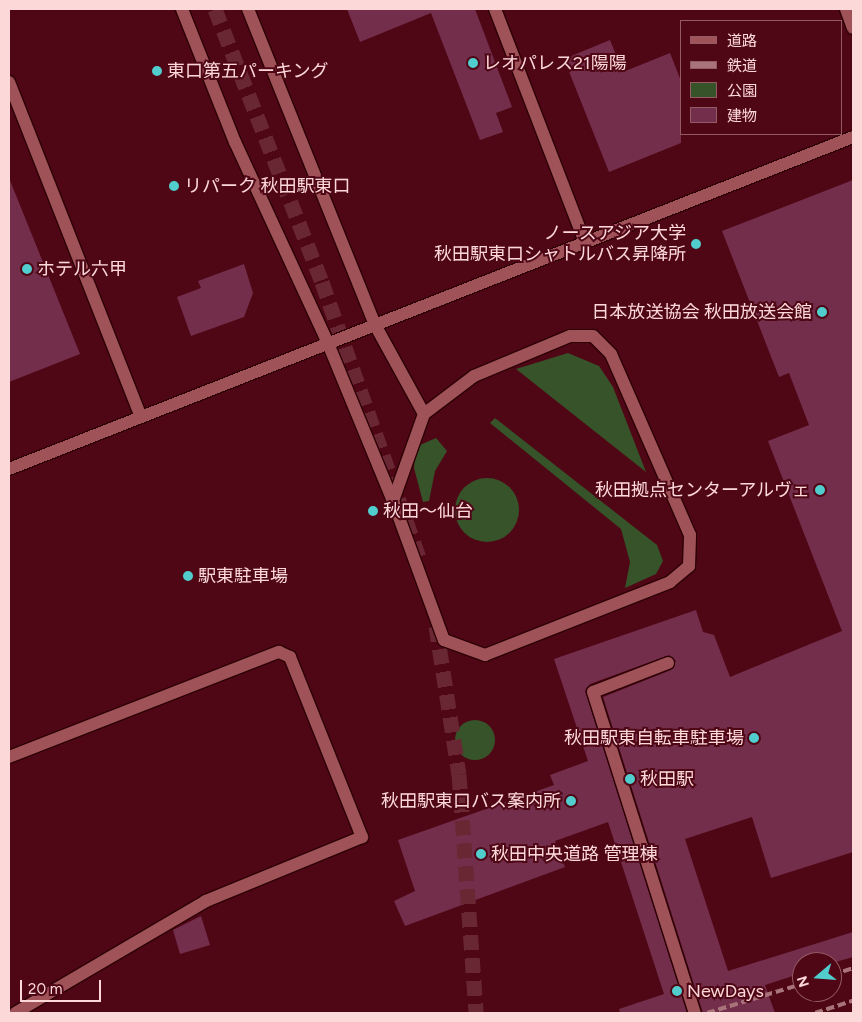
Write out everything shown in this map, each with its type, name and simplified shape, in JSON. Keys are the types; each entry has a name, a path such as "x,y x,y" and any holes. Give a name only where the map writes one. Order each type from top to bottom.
{"street":[{"path":"182,9 235,142 327,341 393,501 444,640 485,655 661,586 689,566 690,535 611,354 593,336 570,336 474,376 424,414 393,501"},
{"path":"248,9 374,323 424,414"},
{"path":"495,9 586,242"},
{"path":"846,9 853,28"},
{"path":"9,82 141,417"},
{"path":"9,469 327,341 853,137"},
{"path":"9,757 279,652 290,658 362,837 206,901 15,1013"},
{"path":"668,663 593,692 695,1013"}],"green space":[{"path":"568,353 599,366 613,387 646,472 516,369"},
{"path":"495,418 657,545 663,561 656,574 625,588 630,562 621,529 490,423"},
{"path":"436,438 447,451 435,471 429,501 423,502 414,468 415,454 420,445"},
{"path":"481,478 493,478 510,487 517,498 519,510 517,522 510,533 493,542 481,542 469,537 460,528 455,516 455,504 460,492 469,483"},
{"path":"475,720 489,726 495,740 489,754 475,760 461,754 455,740 461,726"}],"building":[{"name":"レオパレス21陽陽","path":"347,9 475,9 512,107 496,113 503,132 480,140 431,13 360,42"},
{"path":"610,40 623,72 670,53 680,78 681,143 609,172 564,59"},
{"name":"ホテル六甲","path":"9,178 80,354 9,382"},
{"path":"853,180 853,852 771,878 752,817 685,839 728,971 853,932 853,957 842,960 842,952 792,952 792,976 765,985 775,1013 703,1013 603,697 671,670 676,661 669,655 590,684 585,691 687,1013 620,1013 619,1009 664,994 608,822 555,841 565,867 405,926 394,901 415,891 398,840 554,785 550,775 588,761 554,659 696,610 703,632 714,635 730,677 842,631 768,441 809,425 789,373 779,377 722,231"},
{"path":"244,264 253,293 244,317 191,336 177,297 201,288 198,281"},
{"path":"201,916 210,945 180,954 173,930"}],"tunnel":[{"path":"215,9 322,282 420,560"},
{"path":"436,626 459,774 476,1013"}],"railway":[{"path":"842,972 853,968"},
{"path":"707,1013 792,987"},
{"path":"815,1013 853,1001"}],"place":[{"name":"レオパレス21陽陽","path":"473,63"},
{"name":"東口第五パーキング","path":"157,71"},
{"name":"リパーク 秋田駅東口","path":"174,186"},
{"name":"ノースアジア大学 秋田駅東口シャトルバス昇降所","path":"696,244"},
{"name":"ホテル六甲","path":"27,269"},
{"name":"日本放送協会 秋田放送会館","path":"822,312"},
{"name":"秋田拠点センターアルヴェ","path":"820,490"},
{"name":"秋田〜仙台","path":"373,511"},
{"name":"駅東駐車場","path":"188,576"},
{"name":"秋田駅東自転車駐車場","path":"754,738"},
{"name":"秋田駅","path":"630,779"},
{"name":"秋田駅東口バス案内所","path":"571,801"},
{"name":"秋田中央道路 管理棟","path":"481,854"},
{"name":"NewDays","path":"677,991"}]}
